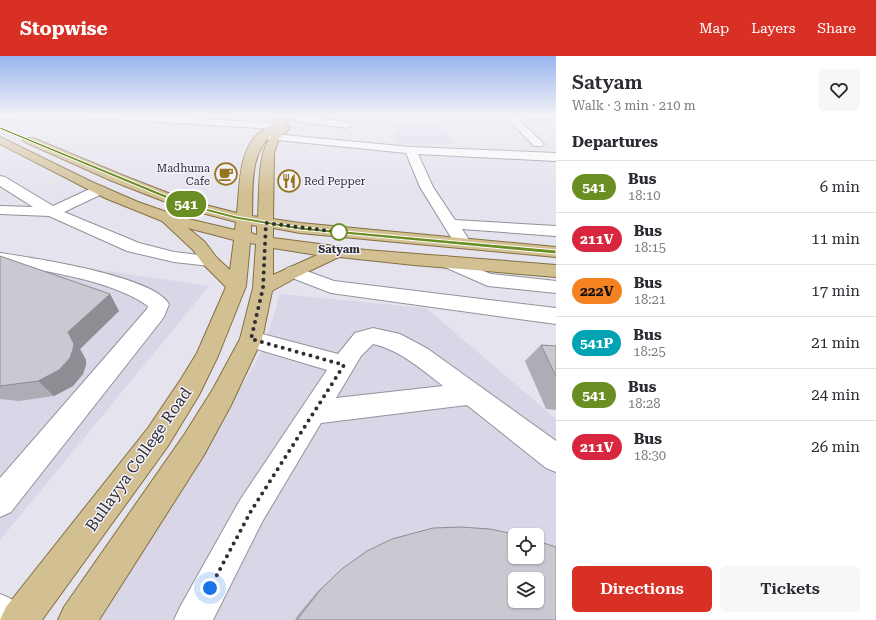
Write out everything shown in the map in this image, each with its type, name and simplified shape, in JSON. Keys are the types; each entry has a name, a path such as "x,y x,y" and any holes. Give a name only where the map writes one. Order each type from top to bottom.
{"main road":[{"path":"3,141 117,199 178,221 254,230 350,233 556,252"},
{"path":"32,141 167,198 254,230 337,252 556,271"},
{"path":"234,198 256,144 259,141"},
{"path":"254,230 266,200 269,141"},
{"path":"167,198 234,198"},
{"path":"77,620 194,445 225,390 251,339 263,288 254,230 234,198"},
{"path":"266,200 277,213 350,233"},
{"path":"165,216 199,246 210,262 236,286"},
{"name":"Bullayya College Road","path":"19,620 106,508 162,430 190,386 207,356 236,286 254,230"},
{"path":"263,288 293,272 337,252"}],"street":[{"path":"326,141 411,150 556,157"},
{"path":"411,150 417,169 463,243"},
{"path":"0,180 52,212 133,247 174,257 210,262"},
{"path":"0,210 52,212 99,190"},
{"path":"450,224 556,231"},
{"path":"0,258 42,265 116,284 153,298 159,304 157,312 0,501"},
{"path":"446,261 488,280 556,287"},
{"path":"466,270 476,306"},
{"path":"293,272 331,287 556,316"},
{"path":"193,620 251,511 353,350 363,339 373,336 392,340 420,355 556,458"},
{"path":"251,339 344,365"},
{"path":"314,412 470,394"},
{"path":"0,613 9,620"}],"shaded area":[{"path":"393,141 452,141 453,144 393,143"},
{"path":"0,255 209,286 0,540"},
{"path":"280,294 426,308 556,419 556,620 101,620 263,350"}],"building":[{"path":"0,256 110,294 68,332 74,344 70,358 59,370 38,381 0,386"},
{"path":"541,345 556,346 556,376"},
{"path":"461,527 490,529 508,533 508,564 544,564 544,543 556,547 556,620 297,620 321,589 343,568 367,551 392,539 433,528"}],"bus line":[{"name":"541","path":"33,141 117,178 181,203 236,218 300,228 556,252"}],"place":[{"name":"Madhuma Cafe","path":"226,174"},
{"name":"Red Pepper","path":"289,181"},
{"name":"Satyam","path":"339,232"}],"route":[{"path":"210,588 251,511 344,365 251,339 263,288 266,223 339,232"}]}
